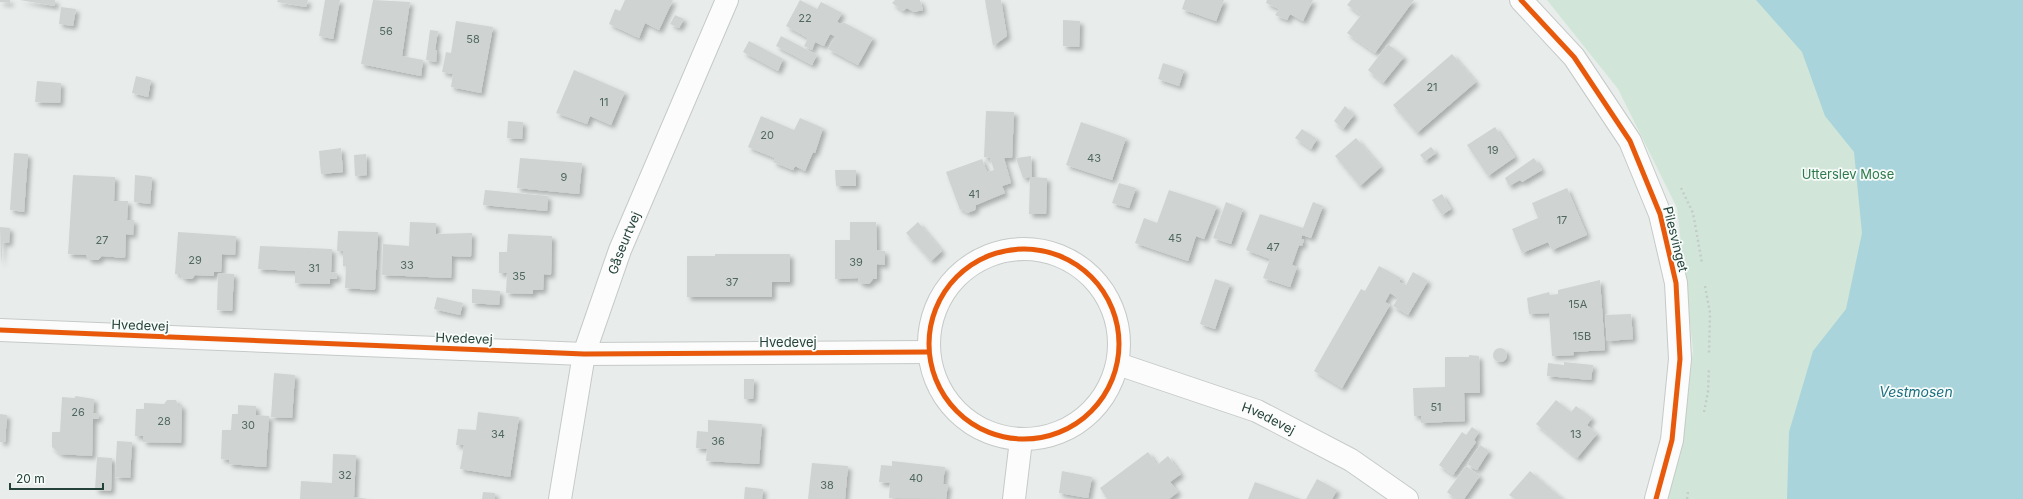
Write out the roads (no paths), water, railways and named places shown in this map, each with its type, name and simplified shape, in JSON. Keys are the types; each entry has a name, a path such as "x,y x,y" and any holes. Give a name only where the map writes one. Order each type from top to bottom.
{"street":[{"name":"Gåseurtvej","path":"560,499 584,354 620,250 727,0"},
{"name":"Pilesvinget","path":"1522,0 1574,57 1630,141 1660,214 1676,283 1680,359 1672,440 1656,499"},
{"path":"1012,248 1048,250 1081,266 1106,293 1119,327 1118,364 1105,395 1083,420 1054,435 1021,440 987,433 958,414 938,386 928,352 932,316 949,283 977,260 1012,248"},
{"name":"Hvedevej","path":"0,330 584,354 928,352"},
{"name":"Hvedevej","path":"1118,364 1256,411 1351,460 1407,499"},
{"path":"1014,499 1021,440"}],"water":[{"name":"Vestmosen","path":"1756,0 2023,0 2023,499 1787,499 1789,432 1813,351 1846,309 1862,233 1854,152 1825,116 1802,52"}],"park label":[{"name":"Utterslev Mose","path":"1848,174"}]}
